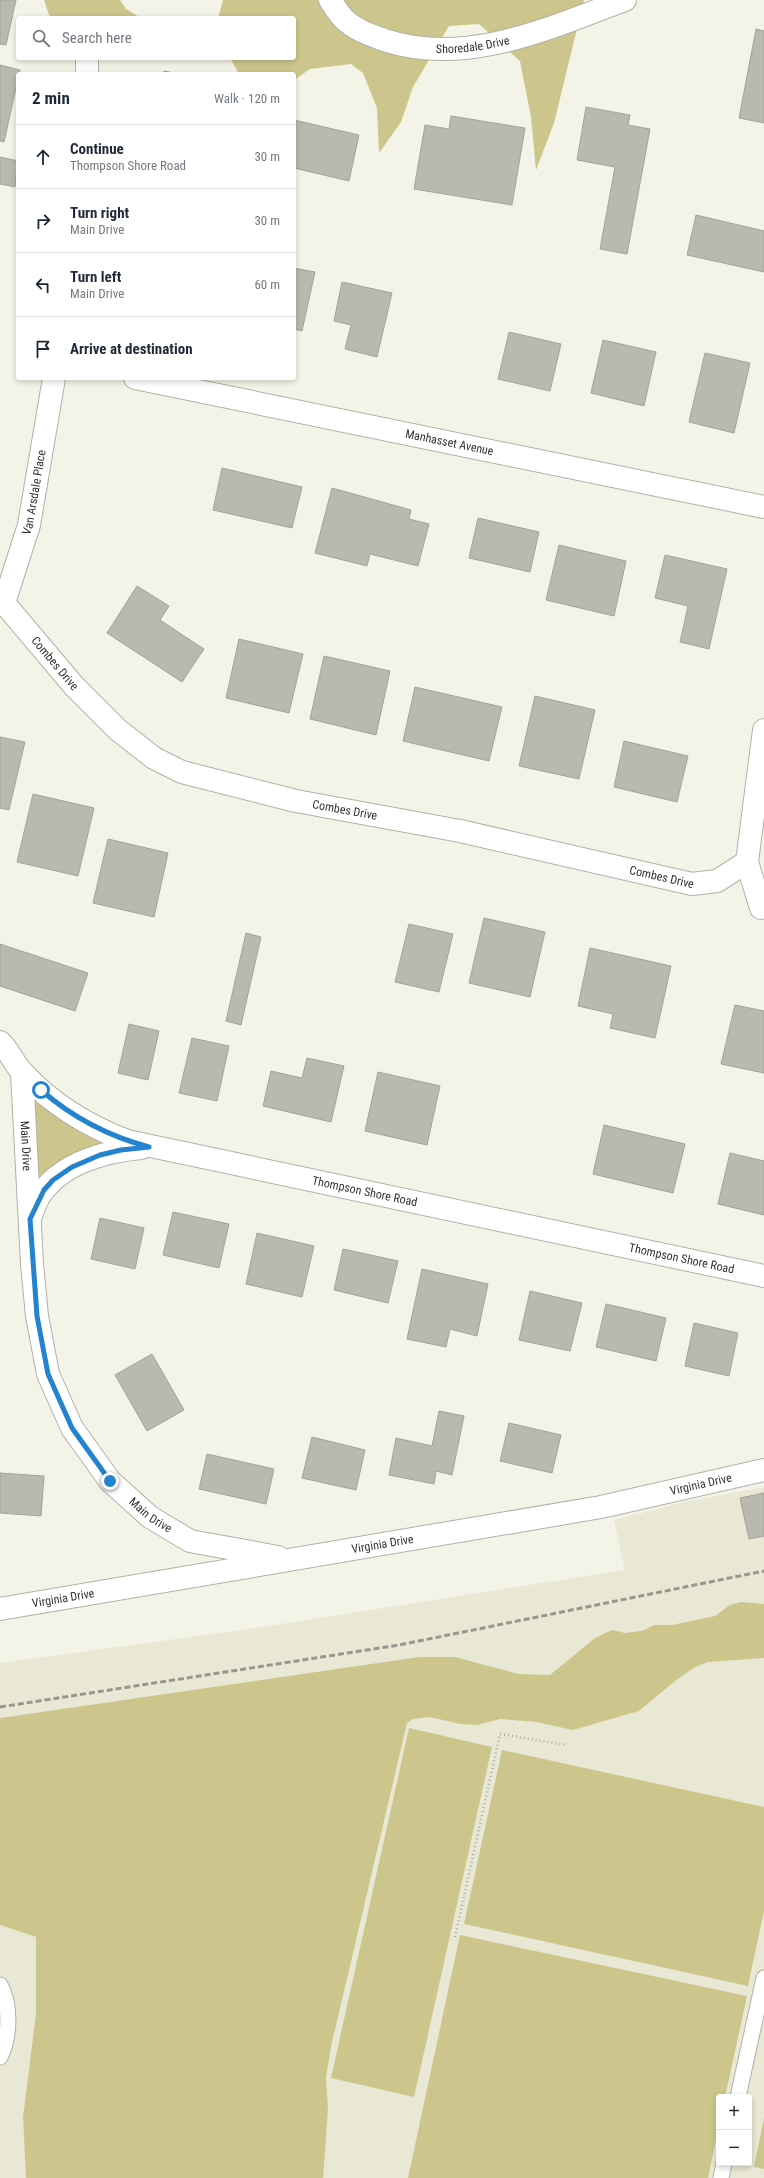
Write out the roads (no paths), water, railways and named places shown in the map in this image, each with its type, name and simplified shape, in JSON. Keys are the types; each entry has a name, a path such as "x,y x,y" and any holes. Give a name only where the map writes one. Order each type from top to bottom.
{"street":[{"name":"Shoredale Drive","path":"330,0 344,20 368,34 401,45 454,49 499,44 625,0"},
{"path":"87,60 87,72"},
{"name":"Van Arsdale Place","path":"2,604 29,525 54,380"},
{"name":"Manhasset Avenue","path":"145,380 764,507"},
{"name":"Combes Drive","path":"2,604 74,686 118,730 154,758 182,772 296,801 460,831 692,884 717,881 747,862"},
{"path":"761,908 747,862 764,730"},
{"name":"Thompson Shore Road","path":"0,1042 7,1048 22,1073 60,1107 106,1133 149,1147 764,1276"},
{"name":"Main Drive","path":"22,1073 37,1316 48,1374 72,1428 110,1481 150,1517 190,1541 278,1557 330,1553"},
{"name":"Main Drive","path":"30,1219 44,1190 53,1180 72,1167 100,1155 121,1150 149,1147"},
{"name":"Virginia Drive","path":"0,1609 601,1507 764,1470"}],"lane":[{"path":"739,2094 764,1978"},
{"path":"0,1986 8,2020 3,2050 0,2057"},
{"path":"721,2178 723,2166"}],"railway":[{"path":"0,1707 399,1645 764,1571"}]}
